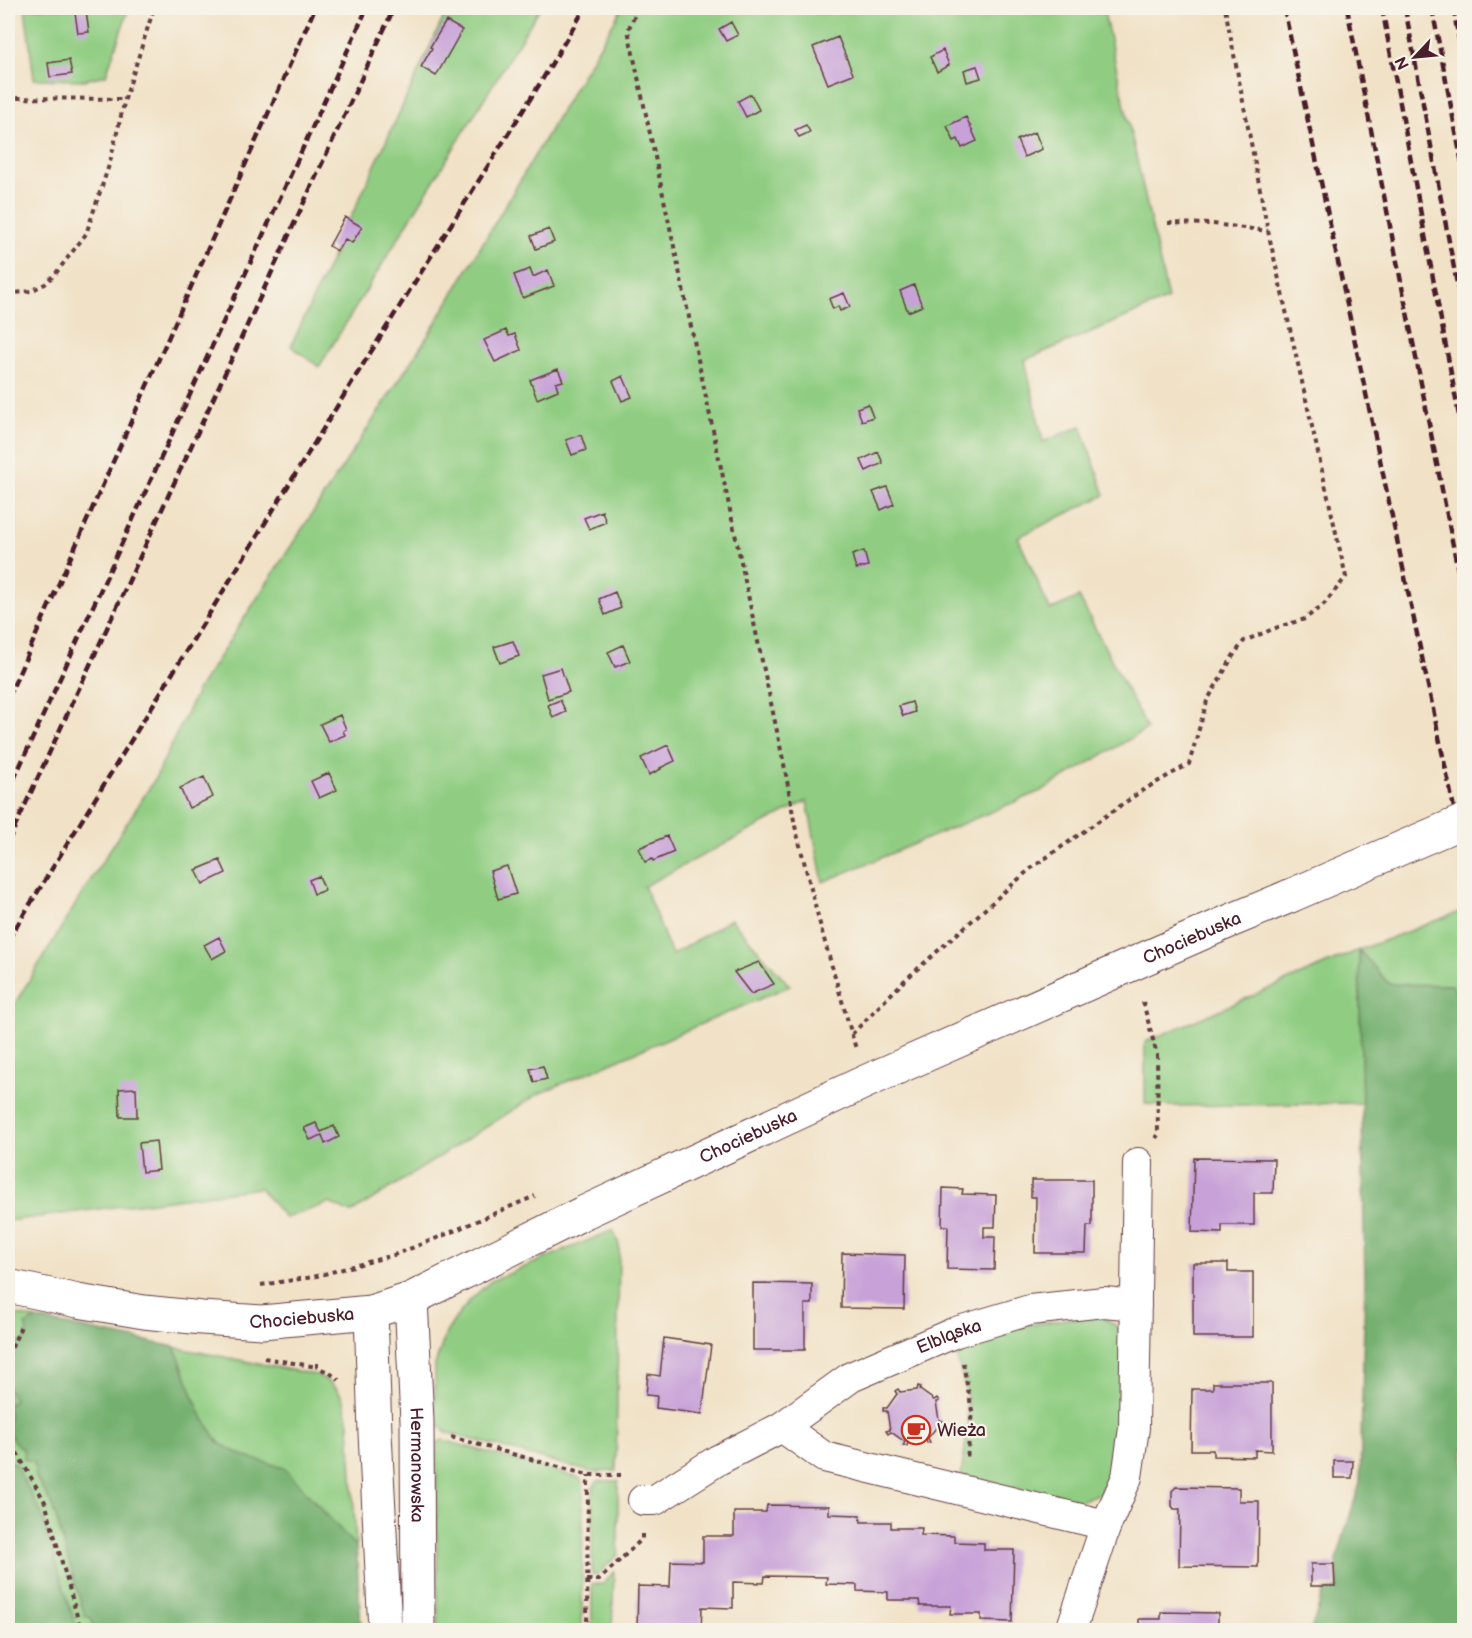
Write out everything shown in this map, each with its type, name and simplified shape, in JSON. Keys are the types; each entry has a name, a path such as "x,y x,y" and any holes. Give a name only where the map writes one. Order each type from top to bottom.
{"street":[{"name":"Chociebuska","path":"8,1286 144,1312 202,1318 262,1322 371,1312 411,1299 585,1212 867,1081 1464,821"},
{"path":"1071,1630 1106,1526 1127,1477 1134,1428 1138,1163"},
{"name":"Hermanowska","path":"411,1299 417,1420 418,1630"},
{"name":"Elbląska","path":"643,1500 656,1500 718,1460 782,1427 851,1377 956,1332 1030,1310 1104,1302 1136,1305"},
{"path":"371,1312 386,1630"},
{"path":"782,1427 824,1457 1106,1526"}],"path":[{"path":"8,294 31,291 45,284 86,234 110,162 125,99 154,8"},
{"path":"638,8 628,30 795,826 822,932 867,1081"},
{"path":"852,1034 904,981 1030,869 1143,790 1189,764 1207,701 1244,641 1305,619 1324,604 1346,577 1268,231 1225,8"},
{"path":"8,98 125,99"},
{"path":"1168,223 1213,224 1268,231"},
{"path":"1138,1163 1158,1136 1157,1055 1143,1002"},
{"path":"8,1356 23,1321"},
{"path":"956,1332 972,1411 963,1490"},
{"path":"442,1434 588,1475 587,1630"},
{"path":"8,1437 45,1502 81,1630"},
{"path":"587,1580 599,1580 642,1539 643,1500"}],"green space":[{"path":"25,8 129,8 106,75 84,80 34,79"},
{"path":"448,8 540,8 319,367 291,346"},
{"path":"622,8 1103,8 1168,299 1025,360 1043,442 1081,426 1105,495 1018,537 1050,610 1079,597 1147,729 1041,791 823,882 807,801 644,886 672,955 731,919 790,986 538,1094 351,1213 329,1203 285,1218 260,1188 8,1221 8,1015 155,779 198,689 431,331"},
{"path":"1459,912 1464,942 1464,1008 1452,985 1389,984 1359,951 1362,1103 1171,1106 1145,1104 1145,1042 1359,950"},
{"path":"1359,950 1389,984 1452,985 1464,1008 1464,1630 1311,1630 1324,1591 1338,1589 1337,1558 1360,1483 1365,1282"},
{"path":"613,1230 619,1245 616,1471 591,1472 445,1432 435,1420 435,1365 446,1333 471,1299 491,1281"},
{"path":"8,1313 317,1375 332,1384 341,1395 349,1424 361,1630 8,1630"},
{"path":"1098,1314 1118,1327 1127,1346 1119,1470 1098,1494 1076,1502 961,1476 968,1426 966,1390 954,1347 989,1331"},
{"path":"36,1319 175,1347 199,1411 219,1443 244,1456 284,1468 356,1547 361,1630 91,1630 94,1628 91,1618 85,1616 52,1505 34,1474 36,1472 34,1462 24,1459 23,1449 15,1443 9,1430 8,1406 14,1400 8,1390 8,1358 15,1341 23,1342 28,1334 25,1325"},
{"path":"443,1440 579,1478 583,1482 582,1630 438,1630 436,1443"},
{"path":"8,1453 9,1461 17,1465 40,1510 77,1630 8,1630"},
{"path":"598,1481 618,1481 618,1555 597,1575 592,1575 593,1487"},
{"path":"614,1572 612,1630 592,1630 592,1584 603,1584"}],"building":[{"path":"86,11 89,32 78,33 75,13"},
{"path":"446,21 462,30 436,76 421,67"},
{"path":"731,22 738,35 726,41 719,29"},
{"path":"838,37 853,74 828,84 813,47"},
{"path":"943,50 949,65 937,72 930,57"},
{"path":"69,60 72,74 50,77 48,63"},
{"path":"977,66 981,78 967,82 964,70"},
{"path":"751,94 759,110 746,117 738,101"},
{"path":"966,117 977,141 962,148 958,139 954,141 947,126"},
{"path":"806,125 810,132 799,137 795,130"},
{"path":"1035,132 1042,149 1024,157 1017,140"},
{"path":"345,217 362,227 352,243 345,239 337,251 329,246"},
{"path":"549,229 554,242 536,249 531,236"},
{"path":"530,269 533,277 548,270 554,286 523,298 514,275"},
{"path":"914,285 922,306 908,312 900,291"},
{"path":"844,293 850,307 840,311 838,306 833,309 829,299"},
{"path":"506,330 509,336 515,334 521,350 495,362 484,340"},
{"path":"558,369 563,381 556,383 558,390 537,399 530,380"},
{"path":"623,376 632,397 622,401 613,381"},
{"path":"868,404 873,417 862,421 857,408"},
{"path":"581,435 586,450 572,455 566,440"},
{"path":"878,452 883,463 866,471 861,460"},
{"path":"887,487 894,504 881,510 873,492"},
{"path":"602,511 606,522 589,529 584,518"},
{"path":"864,551 868,566 856,569 852,555"},
{"path":"615,592 621,608 605,615 599,599"},
{"path":"513,641 519,656 500,663 494,647"},
{"path":"623,645 630,661 615,667 608,652"},
{"path":"561,668 569,692 548,699 541,674"},
{"path":"560,700 566,712 553,718 548,705"},
{"path":"912,702 915,712 903,716 899,706"},
{"path":"340,715 346,729 343,731 345,735 329,742 320,724"},
{"path":"668,745 675,761 649,775 641,758"},
{"path":"329,773 337,790 319,798 311,781"},
{"path":"204,777 213,797 189,808 180,788"},
{"path":"667,836 674,852 645,862 639,848"},
{"path":"220,860 226,873 203,884 196,870"},
{"path":"507,866 516,894 498,899 490,871"},
{"path":"319,876 325,890 314,894 309,880"},
{"path":"219,937 226,951 212,959 204,945"},
{"path":"759,962 774,984 751,994 734,972"},
{"path":"543,1066 547,1079 534,1082 530,1069"},
{"path":"136,1088 137,1117 120,1117 119,1089"},
{"path":"316,1123 321,1132 334,1126 339,1137 325,1144 322,1135 310,1140 304,1128"},
{"path":"156,1141 159,1170 142,1172 139,1143"},
{"path":"1194,1158 1274,1159 1273,1193 1254,1193 1254,1225 1222,1225 1222,1233 1192,1232"},
{"path":"1031,1180 1092,1180 1092,1226 1087,1226 1086,1253 1035,1253 1036,1197 1031,1197"},
{"path":"943,1188 963,1189 962,1194 996,1195 995,1227 984,1227 984,1237 995,1237 994,1270 947,1269 948,1226 942,1226"},
{"path":"842,1253 905,1255 904,1309 841,1308"},
{"path":"1193,1263 1228,1263 1228,1272 1253,1272 1253,1337 1193,1337"},
{"path":"753,1283 812,1284 812,1304 805,1304 805,1350 753,1350"},
{"path":"664,1338 711,1345 702,1414 656,1408 657,1396 646,1395 648,1374 660,1376"},
{"path":"1213,1383 1272,1383 1272,1451 1255,1450 1255,1457 1213,1456 1213,1450 1191,1450 1192,1389 1213,1389"},
{"path":"918,1386 934,1400 937,1398 939,1420 943,1421 928,1438 930,1442 927,1443 926,1439 903,1446 905,1442 886,1431 890,1430 887,1411 883,1411 883,1408 887,1408 898,1389 900,1392 917,1390"},
{"path":"1334,1461 1353,1461 1352,1478 1334,1478"},
{"path":"1176,1487 1239,1488 1239,1501 1259,1501 1258,1567 1179,1566 1180,1509 1174,1509 1172,1506 1172,1491"},
{"path":"767,1505 829,1506 829,1514 860,1515 861,1522 891,1522 891,1528 922,1528 921,1535 954,1536 954,1542 984,1543 984,1550 1014,1550 1012,1622 981,1621 981,1614 950,1614 951,1606 920,1606 919,1600 888,1600 888,1592 857,1591 857,1585 826,1584 827,1577 765,1576 764,1583 733,1582 733,1608 702,1607 701,1630 637,1630 638,1586 670,1587 671,1561 703,1562 703,1536 734,1536 734,1512 766,1512"},
{"path":"1311,1564 1334,1564 1335,1586 1311,1586"},
{"path":"1161,1612 1218,1613 1218,1630 1139,1630 1139,1619 1161,1619"}],"railway":[{"path":"8,698 315,8"},
{"path":"8,792 367,8"},
{"path":"8,842 394,8"},
{"path":"8,940 585,8"},
{"path":"1284,8 1464,855"},
{"path":"1347,8 1464,601"},
{"path":"1382,8 1464,442"},
{"path":"1405,8 1464,321"},
{"path":"1432,8 1464,174"},
{"path":"1453,8 1464,66"}],"place":[{"name":"Wieża","path":"916,1430"}]}
